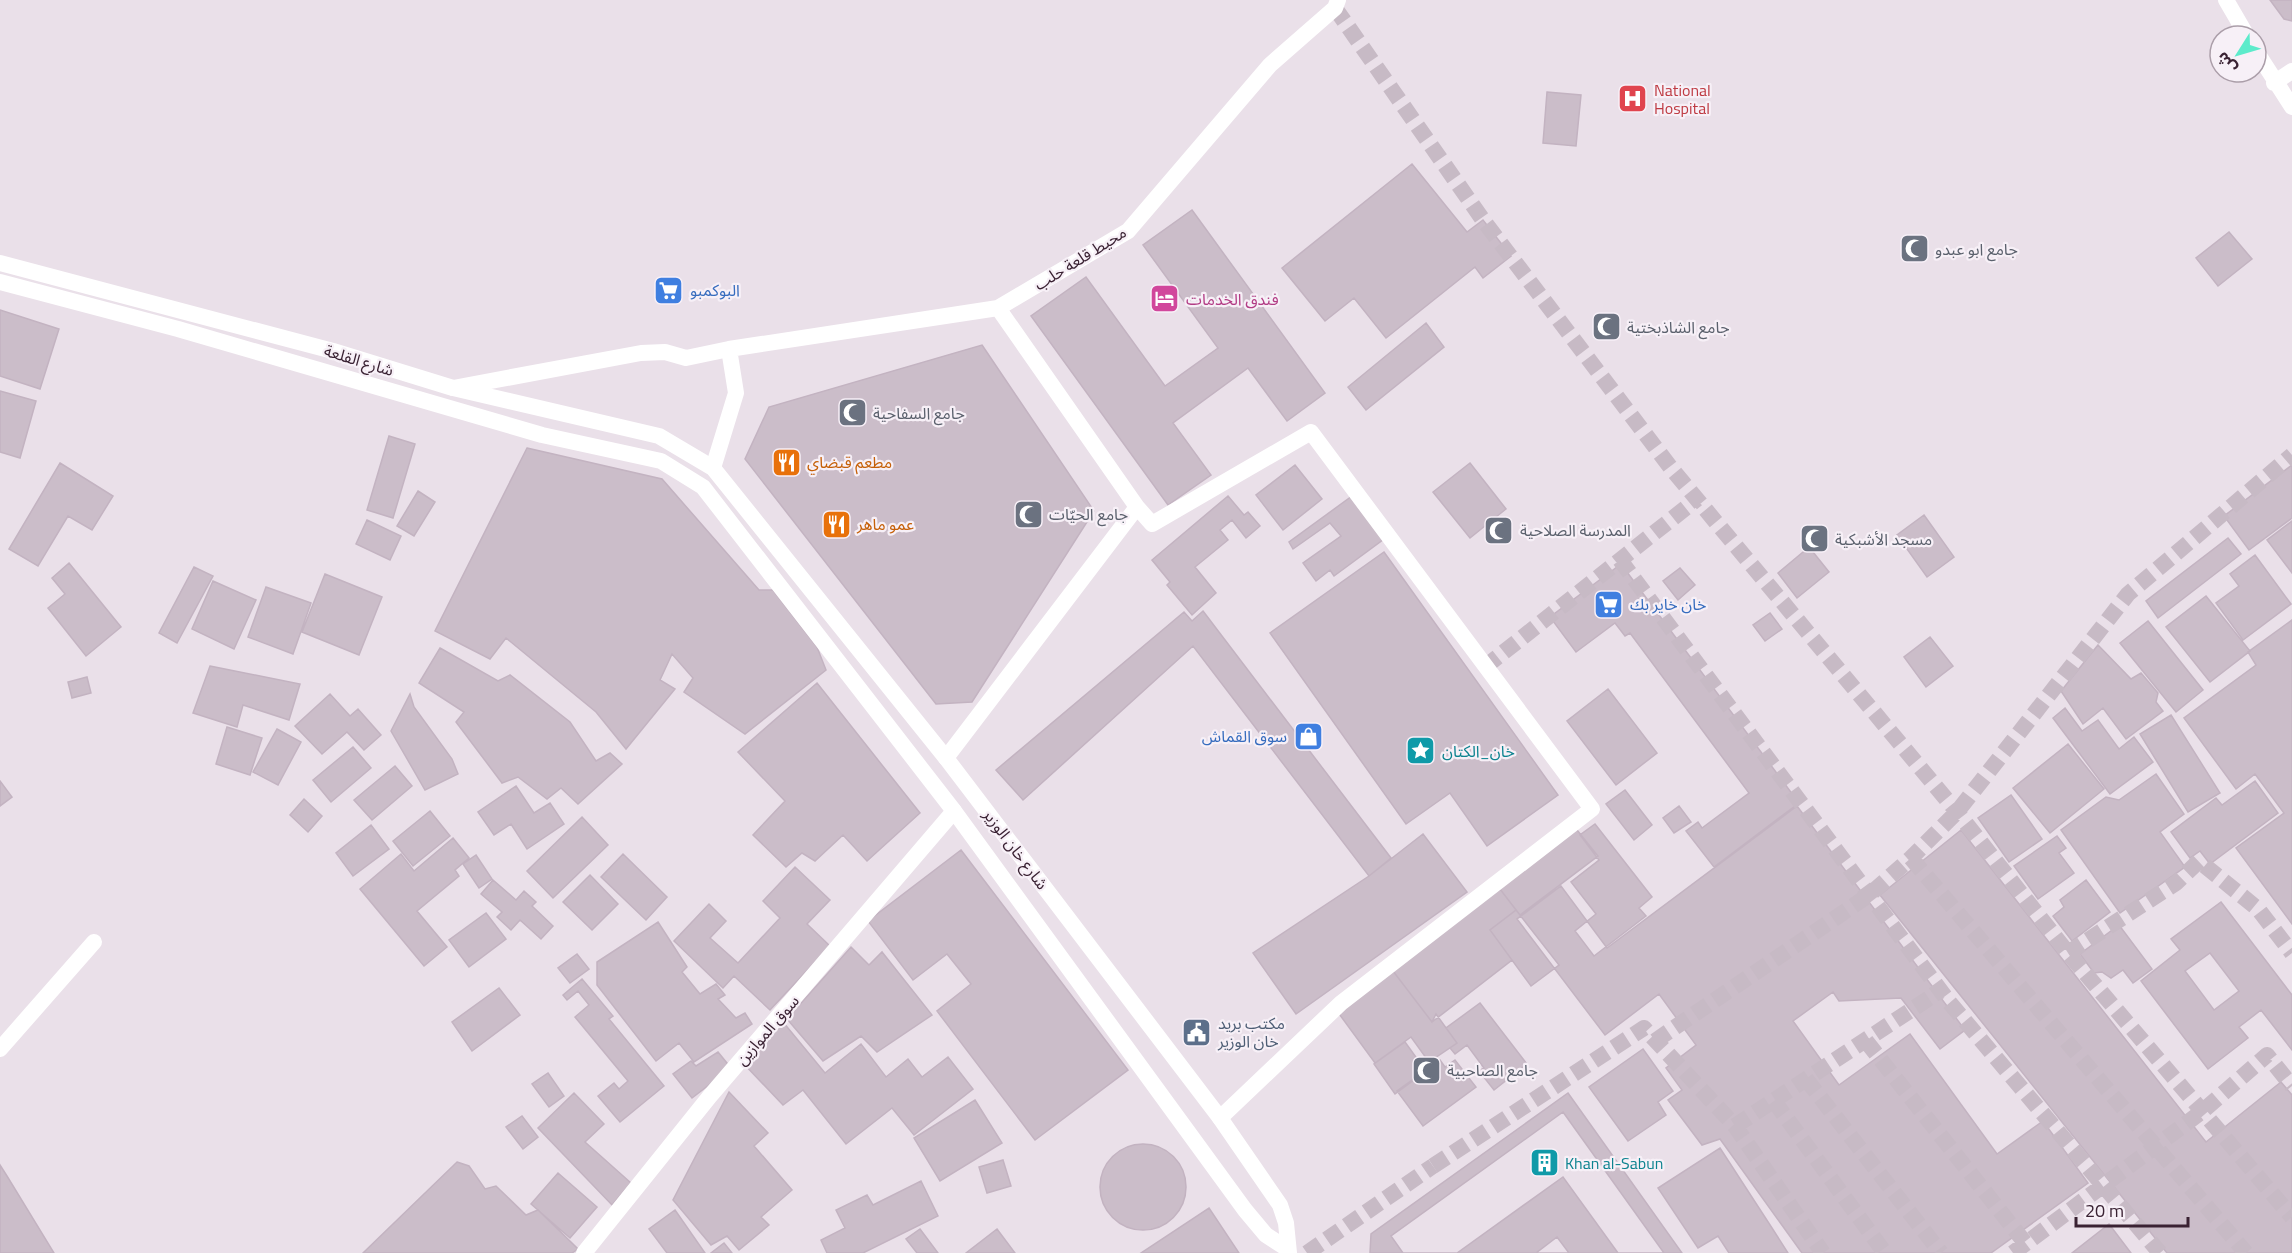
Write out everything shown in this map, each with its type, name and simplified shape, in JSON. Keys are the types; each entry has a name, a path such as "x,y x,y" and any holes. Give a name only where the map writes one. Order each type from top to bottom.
{"street":[{"name":"محيط قلعة حلب","path":"453,388 641,353 664,352 686,358 729,349 998,308 1128,231 1270,65 1335,8 1338,0"},
{"path":"2226,0 2240,24"},
{"path":"2274,83 2292,71"},
{"path":"2268,72 2292,107"},
{"name":"شارع القلعة","path":"0,263 333,351 453,388 659,436 713,468"},
{"name":"شارع خان الوزير","path":"0,282 178,329 542,435 661,461 703,487 954,811 1245,1210 1266,1235 1288,1251"},
{"path":"998,308 1137,507 1152,524 1311,432 1592,809 1341,1003 1220,1118"},
{"path":"713,468 736,393 729,349"},
{"name":"شارع خان الوزير","path":"713,468 946,758 1220,1118 1280,1205 1286,1223 1288,1251"},
{"path":"946,758 1137,507"},
{"name":"سوق الموازين","path":"584,1253 710,1096 954,811"},
{"path":"0,1049 94,942"}],"building":[{"path":"2270,0 2292,0 2292,21 2284,19"},
{"path":"1547,92 1581,95 1576,146 1543,143"},
{"path":"1412,164 1467,232 1483,220 1511,256 1483,278 1475,267 1386,338 1354,298 1325,321 1282,268"},
{"path":"1192,210 1325,393 1287,421 1248,368 1173,423 1211,475 1168,505 1031,316 1086,277 1165,386 1218,348 1143,245"},
{"path":"2229,232 2252,259 2218,286 2196,258"},
{"path":"0,310 59,329 40,389 0,376"},
{"path":"1426,323 1444,347 1366,410 1348,387"},
{"path":"982,345 1094,511 972,702 936,704 745,459 769,407"},
{"path":"0,391 36,401 20,458 0,452"},
{"path":"389,436 415,444 393,518 367,510"},
{"path":"527,448 662,479 759,590 773,590 817,647 826,670 745,734 684,692 693,678 672,654 660,680 675,689 626,749 596,712 506,638 490,659 435,631"},
{"path":"60,463 113,496 92,530 68,516 38,566 9,549"},
{"path":"1470,463 1506,509 1470,538 1433,492"},
{"path":"1295,465 1322,499 1283,530 1256,495"},
{"path":"2292,465 2292,518 2249,550 2224,516"},
{"path":"418,491 435,502 414,536 397,526"},
{"path":"1228,496 1244,515 1248,512 1260,526 1246,538 1232,520 1220,530 1228,540 1195,567 1216,593 1192,615 1167,585 1170,582 1152,560"},
{"path":"1352,496 1384,539 1334,576 1330,570 1316,581 1303,563 1341,536 1330,523 1293,549 1289,542"},
{"path":"1924,515 1954,557 1927,577 1897,535"},
{"path":"367,520 401,536 390,560 356,544"},
{"path":"2292,521 2292,573 2267,540"},
{"path":"2228,538 2241,554 2158,618 2146,601"},
{"path":"1809,547 1829,572 1797,598 1778,573"},
{"path":"1384,552 1558,795 1487,846 1450,793 1406,824 1270,633"},
{"path":"2255,555 2291,604 2243,640 2216,603 2239,586 2230,574"},
{"path":"69,563 121,627 86,656 48,608 65,594 52,578"},
{"path":"1621,564 1799,803 1714,867 1686,831 1698,822 1702,828 1749,793 1630,633 1625,636 1615,623 1576,652 1550,617"},
{"path":"194,567 213,576 177,643 159,633"},
{"path":"1680,568 1695,585 1678,600 1663,581"},
{"path":"325,574 382,597 359,655 302,632"},
{"path":"213,581 256,600 234,649 192,629"},
{"path":"266,587 311,603 293,654 248,637"},
{"path":"2206,596 2250,651 2210,682 2166,627"},
{"path":"1203,611 1391,858 1369,876 1193,646 1023,800 996,770 1184,612 1192,621"},
{"path":"1770,613 1782,629 1765,641 1753,625"},
{"path":"2292,620 2292,924 2236,848 2284,813 2255,774 2236,789 2184,718 2256,665 2248,652"},
{"path":"2148,621 2203,690 2176,712 2120,643"},
{"path":"1930,637 1953,666 1926,687 1904,657"},
{"path":"2098,645 2131,679 2141,673 2158,693 2156,702 2163,711 2126,739 2103,708 2083,724 2061,691"},
{"path":"440,648 498,681 510,675 570,722 596,761 610,753 622,764 578,804 561,788 547,799 518,777 502,783 456,722 464,712 419,683"},
{"path":"210,666 300,684 289,720 243,705 237,727 193,713"},
{"path":"87,677 91,693 72,698 68,682"},
{"path":"817,683 920,813 867,861 843,835 815,861 802,853 786,867 753,835 785,801 738,752"},
{"path":"1608,689 1657,753 1616,785 1567,721"},
{"path":"330,694 350,716 358,709 381,735 364,750 347,732 322,754 295,726"},
{"path":"410,694 414,707 452,759 458,774 425,790 391,731"},
{"path":"2065,708 2082,731 2098,720 2119,749 2134,737 2153,762 2110,794 2053,718"},
{"path":"2171,715 2220,793 2188,812 2140,734"},
{"path":"227,727 262,738 250,775 216,764"},
{"path":"277,729 301,742 278,785 253,772"},
{"path":"2068,744 2104,789 2050,833 2013,788"},
{"path":"353,747 371,768 331,802 313,780"},
{"path":"395,766 412,786 372,820 354,800"},
{"path":"2156,774 2184,814 2160,832 2185,867 2120,913 2061,830 2106,797 2119,800"},
{"path":"0,781 12,797 0,806"},
{"path":"2255,781 2278,813 2210,864 2200,851 2190,858 2171,832 2216,798 2222,805"},
{"path":"516,786 534,813 550,803 564,824 527,849 511,824 494,835 478,812"},
{"path":"1625,790 1652,825 1634,840 1606,804"},
{"path":"2011,795 2042,839 2009,862 1978,818"},
{"path":"304,799 322,816 308,832 290,815"},
{"path":"1679,806 1691,822 1674,833 1663,818"},
{"path":"1797,806 1965,1030 1940,1049 1901,998 1839,1001 1833,992 1793,1021 1839,1085 1910,1034 1997,1154 2043,1121 2088,1183 1991,1253 1802,1253 1720,1139 1702,1145 1668,1100 1682,1090 1666,1068 1696,1045 1659,994 1605,1035 1517,919 1561,886 1607,948"},
{"path":"430,811 450,836 413,866 393,841"},
{"path":"582,817 608,845 553,898 527,871"},
{"path":"1595,824 1652,897 1639,908 1646,916 1594,956 1575,931 1596,914 1571,882 1599,860 1580,835"},
{"path":"371,825 389,849 353,876 336,853"},
{"path":"1573,825 1598,856 1520,915 1496,884"},
{"path":"1961,830 2206,1142 2281,1082 2292,1095 2292,1253 2167,1253 1880,895"},
{"path":"1423,834 1467,892 1296,1014 1253,953 1369,876"},
{"path":"2057,836 2066,848 2059,853 2074,873 2038,899 2014,866"},
{"path":"453,838 469,858 455,870 459,876 417,911 447,947 424,966 360,889 401,854 414,871"},
{"path":"961,850 1128,1070 1035,1140 937,1011 971,984 947,954 913,980 868,921"},
{"path":"623,854 667,897 646,920 601,877"},
{"path":"476,855 492,879 479,888 463,864"},
{"path":"795,867 830,900 807,924 830,946 770,1010 734,976 723,988 674,941 709,904 726,921 710,938 738,963 780,918 763,901"},
{"path":"590,875 618,904 592,930 563,902"},
{"path":"493,880 516,900 524,891 536,902 532,906 553,926 541,939 520,920 511,930 497,917 502,912 481,894"},
{"path":"2086,880 2110,912 2072,941 2053,916 2064,907 2060,900"},
{"path":"1500,889 1516,910 1490,930 1512,960 1432,1022 1393,971"},
{"path":"2221,902 2292,995 2292,1050 2261,1010 2239,1027 2248,1038 2208,1069 2141,981 2180,950 2171,939","holes":["2210,953 2239,991 2214,1010 2185,971"]},
{"path":"1516,910 1559,965 1531,986 1490,930"},
{"path":"486,913 506,939 469,967 449,940"},
{"path":"658,922 687,967 682,972 700,994 716,984 725,995 718,999 736,1018 745,1013 752,1024 694,1062 679,1043 656,1061 597,985 597,962"},
{"path":"2119,925 2152,969 2133,983 2123,970 2111,978 2102,972 2094,973 2080,954"},
{"path":"851,947 869,965 882,952 932,1015 877,1052 861,1036 823,1061 787,1019"},
{"path":"577,954 589,969 570,983 558,968"},
{"path":"1393,971 1432,1022 1436,1014 1457,1043 1429,1062 1411,1037 1375,1063 1337,1011"},
{"path":"582,979 613,1016 609,1019 664,1086 620,1122 598,1096 614,1083 619,1089 628,1081 575,1017 589,1005 578,991 567,1000 563,995"},
{"path":"499,988 520,1015 472,1051 452,1022"},
{"path":"1480,1003 1527,1064 1494,1090 1479,1071 1484,1068 1467,1045 1455,1054 1450,1048 1457,1043 1446,1028"},
{"path":"783,1022 825,1073 861,1044 886,1077 908,1059 922,1077 948,1057 973,1089 914,1135 892,1108 846,1144 803,1090 783,1105 743,1063"},
{"path":"1405,1042 1426,1071 1395,1094 1374,1064"},
{"path":"1643,1049 1673,1091 1658,1102 1666,1115 1628,1141 1589,1087"},
{"path":"718,1052 731,1068 692,1098 673,1074 691,1061 696,1066"},
{"path":"1440,1060 1445,1067 1455,1060 1476,1087 1423,1126 1397,1091"},
{"path":"548,1073 564,1096 549,1107 532,1084"},
{"path":"729,1092 768,1133 754,1146 792,1190 761,1217 769,1225 739,1250 727,1236 711,1245 673,1200"},
{"path":"574,1093 604,1124 585,1142 631,1183 612,1205 538,1128"},
{"name":"Khan al-Sabun","path":"1568,1093 1682,1253 1370,1253 1371,1234"},
{"path":"975,1100 1002,1143 940,1181 914,1138"},
{"path":"1563,1112 1664,1253 1618,1253 1563,1177 1457,1253 1403,1253 1391,1236"},
{"path":"522,1116 538,1137 523,1149 506,1127"},
{"path":"1135,1144 1151,1144 1174,1156 1183,1170 1186,1187 1183,1204 1174,1218 1151,1230 1135,1230 1119,1223 1107,1211 1100,1195 1100,1179 1107,1163 1119,1151"},
{"path":"1720,1148 1788,1253 1729,1253 1718,1236 1698,1248 1658,1188"},
{"path":"1003,1160 1011,1186 987,1193 979,1167"},
{"path":"457,1162 469,1166 485,1189 496,1186 526,1215 538,1210 578,1249 572,1253 363,1253"},
{"path":"0,1165 7,1176 54,1253 0,1253"},
{"path":"558,1173 597,1207 570,1238 531,1204"},
{"path":"921,1181 938,1216 863,1253 827,1253 821,1240 845,1228 836,1210 867,1195 873,1205"},
{"path":"1209,1208 1239,1253 1141,1253"},
{"path":"675,1210 705,1253 667,1253 649,1229"},
{"path":"2109,1224 2131,1253 2072,1253"},
{"path":"920,1229 938,1253 917,1253 906,1239"},
{"path":"997,1229 1015,1253 966,1253"},
{"path":"1557,1237 1569,1253 1536,1253"},
{"path":"724,1243 732,1253 711,1253"}],"tunnel":[{"path":"1335,8 1483,220 1671,468 1957,812 2068,953 2292,1217"},
{"path":"1655,1041 1869,895 1911,858 1957,812 2128,594 2292,455"},
{"path":"1485,667 1697,499"},
{"path":"1620,560 1949,1002 2160,1253"},
{"path":"1911,858 2246,1253"},
{"path":"2068,953 2176,883 2199,861 2258,909 2292,953"},
{"path":"1735,1126 1940,991"},
{"path":"1433,1166 1644,1028 1735,1126 1823,1253"},
{"path":"1866,1041 2026,1244"},
{"path":"2013,1253 2204,1110 2267,1055 2292,1086"},
{"path":"1806,1079 1941,1253"},
{"path":"1774,1101 1885,1253"},
{"path":"1307,1253 1433,1166"}],"place":[{"name":"National Hospital","path":"1633,99"},
{"name":"جامع ابو عبدو","path":"1914,249"},
{"name":"البوكمبو","path":"669,290"},
{"name":"فندق الخدمات","path":"1165,299"},
{"name":"جامع الشاذبختية","path":"1606,327"},
{"name":"جامع السفاحية","path":"852,413"},
{"name":"مطعم قبضاي","path":"786,462"},
{"name":"جامع الحيّات","path":"1028,514"},
{"name":"عمو ماهر","path":"836,524"},
{"name":"المدرسة الصلاحية","path":"1499,530"},
{"name":"مسجد الأشبكية","path":"1814,539"},
{"name":"خان خاير بك","path":"1609,604"},
{"name":"سوق القماش","path":"1308,736"},
{"name":"خان_الكتان","path":"1421,751"},
{"name":"مكتب بريد خان الوزير","path":"1197,1032"},
{"name":"جامع الصاحبية","path":"1426,1070"},
{"name":"Khan al-Sabun","path":"1544,1163"}]}
